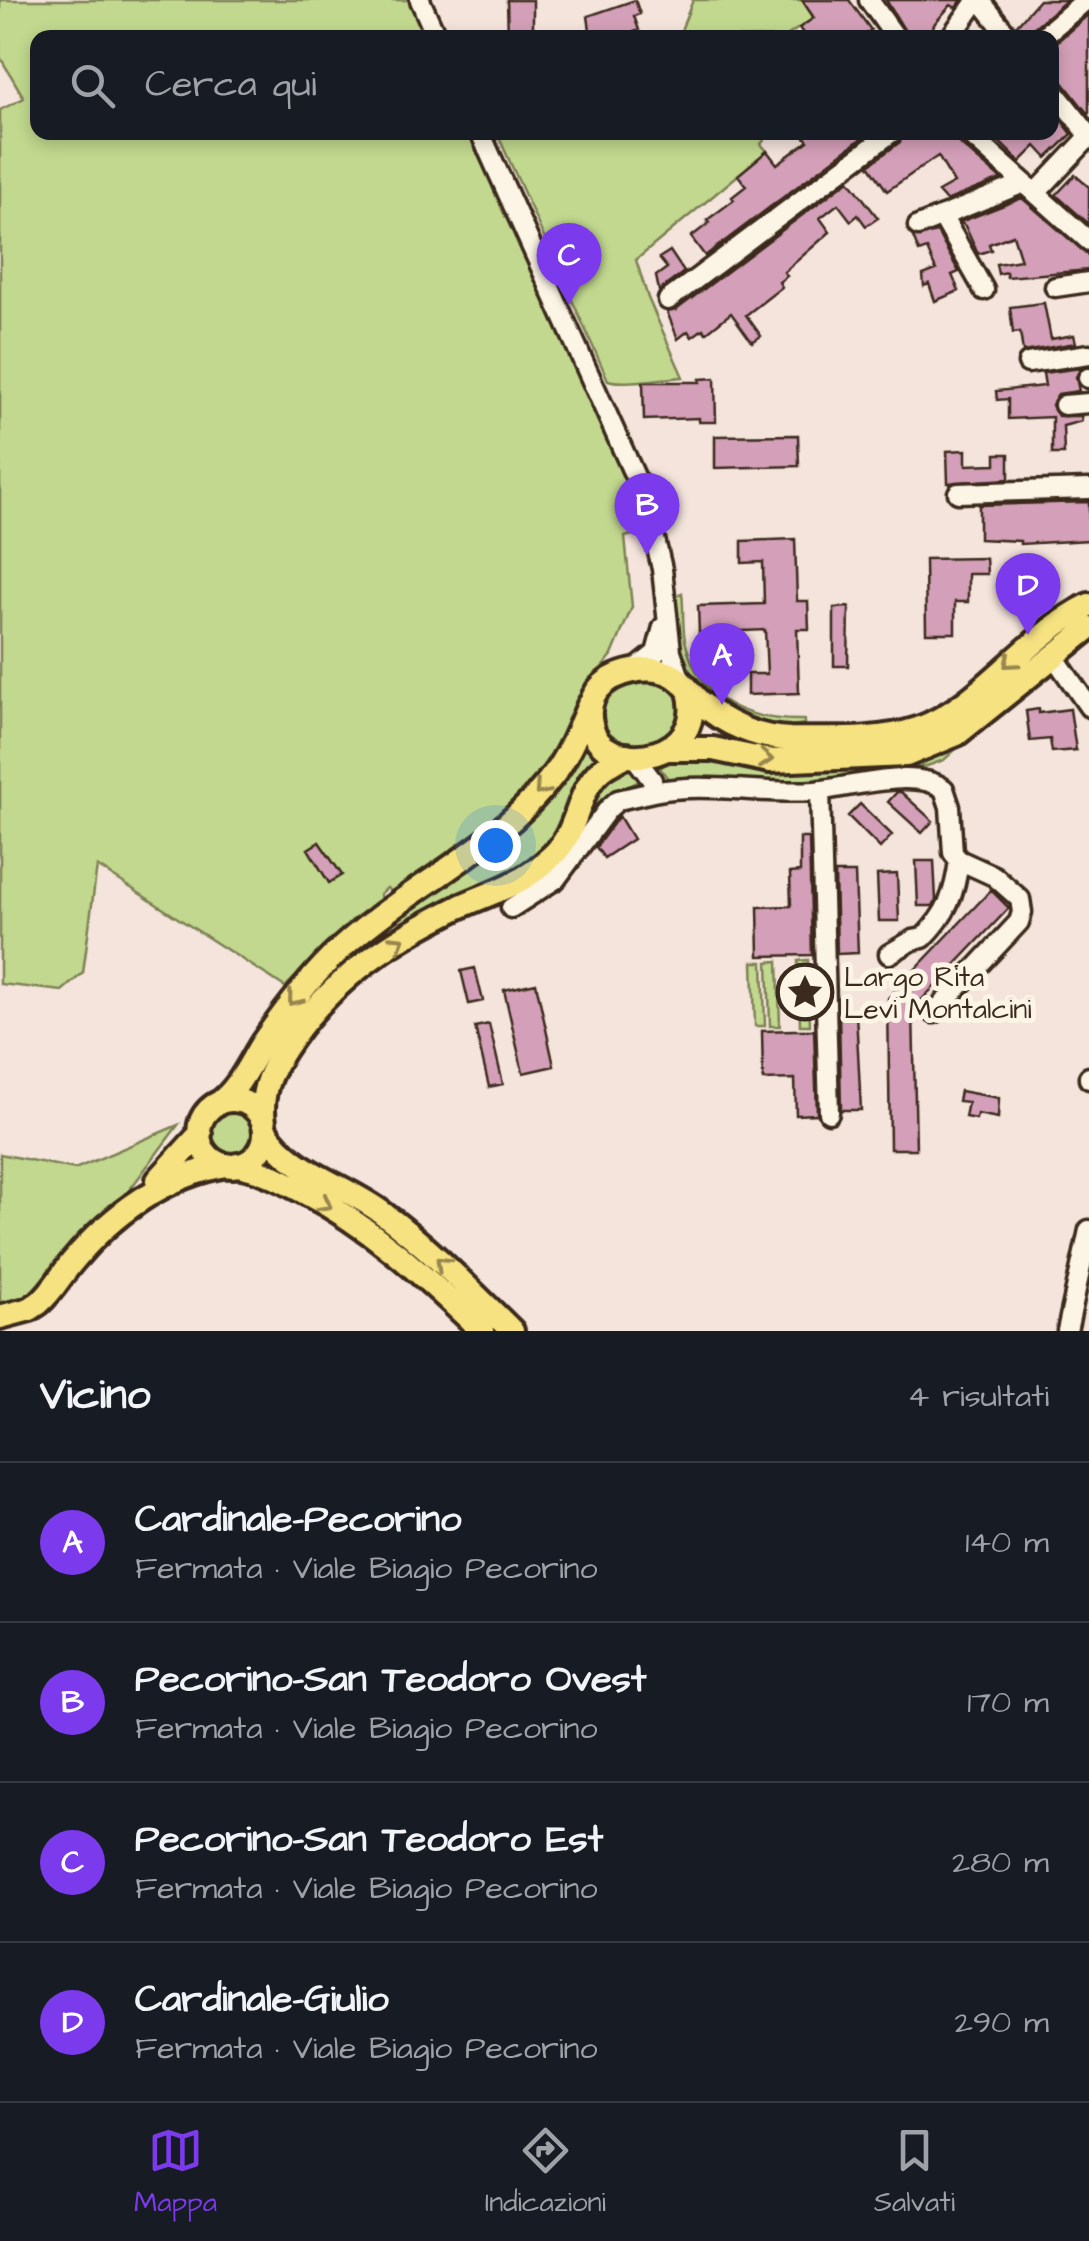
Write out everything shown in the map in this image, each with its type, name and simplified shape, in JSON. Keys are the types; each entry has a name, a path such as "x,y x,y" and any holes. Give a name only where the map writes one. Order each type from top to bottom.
{"main road":[{"path":"0,1317 39,1303 84,1249 142,1198 200,1134 204,1116 236,1089 288,1006 331,958 372,922 505,826 545,785 558,770 604,683 632,672 662,671 685,686 703,705 738,727 772,738 878,736 914,730 953,710 1050,628 1089,605"},
{"path":"142,1198 190,1173 250,1161 260,1151 264,1126 262,1098 272,1069 333,988 359,966 410,934 458,908 508,889 538,868 563,845 576,823 588,786 599,772 630,755 667,749 713,749 770,760 906,755 957,734 1089,628"},
{"path":"667,749 679,743 692,719 685,686"},
{"path":"589,706 595,737 607,749 630,755"},
{"path":"219,1103 234,1100 249,1105 285,1155 366,1202 418,1240 512,1331"},
{"path":"200,1134 206,1152 215,1161 272,1176 357,1222 407,1260 482,1331"}],"street":[{"path":"420,0 433,30"},
{"path":"870,0 885,30"},
{"path":"956,30 979,0 1003,30"},
{"path":"1050,30 1086,0"},
{"path":"918,226 1030,188 1089,136 1059,98"},
{"path":"484,140 646,501 662,569 671,651 685,686"},
{"path":"668,300 881,140"},
{"path":"975,140 1089,241"},
{"path":"942,216 984,290"},
{"path":"1055,286 1089,282"},
{"path":"1028,363 1089,354"},
{"path":"1064,405 1089,403"},
{"path":"958,493 1089,490"},
{"path":"632,672 656,652 665,616"},
{"path":"1053,655 1089,707"},
{"path":"652,786 658,758 667,749"},
{"path":"630,755 652,786"},
{"path":"510,908 556,879 618,800 652,786 820,790 863,782 912,780 938,784 949,798 950,845 959,860 994,876 1020,899 1022,912 1018,922 934,1014"},
{"path":"820,790 829,1112"},
{"path":"889,954 922,938 948,908 956,892 959,860"},
{"path":"1068,1331 1089,1230"}],"green space":[{"path":"0,0 410,0 424,30 30,30 30,140 473,140 648,531 625,537 632,607 612,655 588,685 568,733 537,781 487,825 394,894 387,888 380,894 381,905 345,930 285,987 97,866 83,973 62,991 0,984 0,110 24,98 0,57"},
{"path":"693,0 802,0 814,18 796,30 681,30"},
{"path":"500,140 764,140 761,144 767,151 636,260 648,298 683,377 608,380"},
{"path":"682,593 685,640 701,679 714,693 745,711 763,717 804,720 804,724 776,729 726,712 694,682 682,658 677,630 676,597"},
{"path":"747,642 748,663 710,664 709,643"},
{"path":"643,678 671,684 684,700 678,733 639,748 609,741 597,718 606,692"},
{"path":"584,738 607,757 569,819 532,863 410,927 257,1083 251,1082 265,1052 337,962 511,828"},
{"path":"956,749 944,760 927,766 803,783 669,780 660,768 674,758"},
{"path":"634,766 641,780 604,799 577,837 601,782 620,769"},
{"path":"808,960 810,1025 800,1025 798,961"},
{"path":"778,961 780,1026 770,1026 768,962"},
{"path":"753,962 763,962 765,1026 755,1026"},
{"path":"233,1107 251,1114 258,1132 251,1150 233,1157 215,1150 208,1132 215,1114"},
{"path":"178,1125 113,1212 36,1296 0,1310 0,1154 75,1169"}],"building":[{"path":"507,0 533,0 533,30 508,30"},
{"path":"635,0 640,14 634,16 639,30 590,30 588,16"},
{"path":"802,0 849,0 871,30 799,28 814,18"},
{"path":"886,0 962,0 956,8 951,5 933,30 904,30"},
{"path":"1039,0 1067,0 1032,30 1018,30 1016,26"},
{"path":"1089,14 1088,114 1059,80 1059,40"},
{"path":"1059,117 1072,134 1047,158 1036,146 1020,162 997,140 1059,140"},
{"path":"859,140 705,256 691,237 746,186 738,175 767,151 777,164 808,141"},
{"path":"955,140 1001,179 946,201 938,192 954,183 938,156 887,191 869,165 900,142"},
{"path":"1075,175 1089,187 1089,224 1056,195"},
{"path":"849,180 878,218 866,226 858,215 851,221 838,204 820,218 830,232 784,272 787,276 779,282 782,287 746,315 761,336 752,342 731,313 706,333 703,329 692,337 688,331 678,339 667,312 676,310"},
{"path":"1022,198 1089,256 1089,270 1007,277 1006,272 998,274 996,264 1021,260 1013,235 989,244 991,250 978,254 960,222"},
{"path":"937,232 959,272 952,275 959,291 935,301 929,284 924,286 923,275 936,270 927,249 919,252 913,237"},
{"path":"670,251 684,272 659,291 656,276 667,268 659,258"},
{"path":"1044,303 1051,339 1074,335 1076,343 1023,352 1020,332 1013,333 1010,307"},
{"path":"1081,368 1076,377 1079,391 1058,394 1052,405 1058,416 1081,416 1082,421 1063,426 1064,454 1052,454 1052,417 1008,419 1008,399 997,400 996,391 1045,386 1043,373"},
{"path":"715,378 716,422 699,422 699,418 644,420 643,382 700,382"},
{"path":"798,435 799,466 715,468 715,436"},
{"path":"966,450 966,465 996,464 996,454 1009,454 1009,479 948,483 947,451"},
{"path":"1089,502 1089,540 1020,544 979,539 979,505"},
{"path":"795,539 797,601 808,601 809,629 797,629 799,693 747,695 747,674 767,674 765,630 699,633 698,606 764,604 763,562 742,563 742,541"},
{"path":"986,558 987,574 968,574 968,602 955,602 955,633 926,633 925,559"},
{"path":"849,607 848,666 834,666 834,608"},
{"path":"1039,709 1039,713 1070,709 1076,750 1052,752 1050,739 1030,741 1026,711"},
{"path":"897,792 933,821 922,833 888,802"},
{"path":"860,804 892,835 880,848 848,816"},
{"path":"619,816 633,839 604,858 596,847"},
{"path":"800,838 809,838 812,955 759,956 758,907 791,906 790,873 800,872"},
{"path":"319,842 342,875 329,883 308,849"},
{"path":"916,861 934,861 933,906 918,906"},
{"path":"835,873 855,873 858,953 837,954"},
{"path":"897,874 899,921 879,921 877,875"},
{"path":"991,890 1009,908 913,1009 916,1149 890,1149 888,998"},
{"path":"475,968 483,1001 469,1004 461,971"},
{"path":"536,983 554,1066 523,1073 504,990"},
{"path":"839,1013 856,1013 861,1110 841,1110"},
{"path":"489,1024 503,1084 489,1087 475,1027"},
{"path":"814,1030 817,1114 796,1115 795,1079 763,1080 762,1031"},
{"path":"960,1091 999,1098 998,1118 977,1114 976,1119 965,1117 968,1102 958,1101"}],"place":[{"name":"Pecorino-San Teodoro Est","path":"569,305"},
{"name":"Pecorino-San Teodoro Ovest","path":"647,555"},
{"name":"Cardinale-Giulio","path":"1028,635"},
{"name":"Cardinale-Pecorino","path":"722,705"},
{"name":"Largo Rita Levi Montalcini","path":"805,992"}]}
